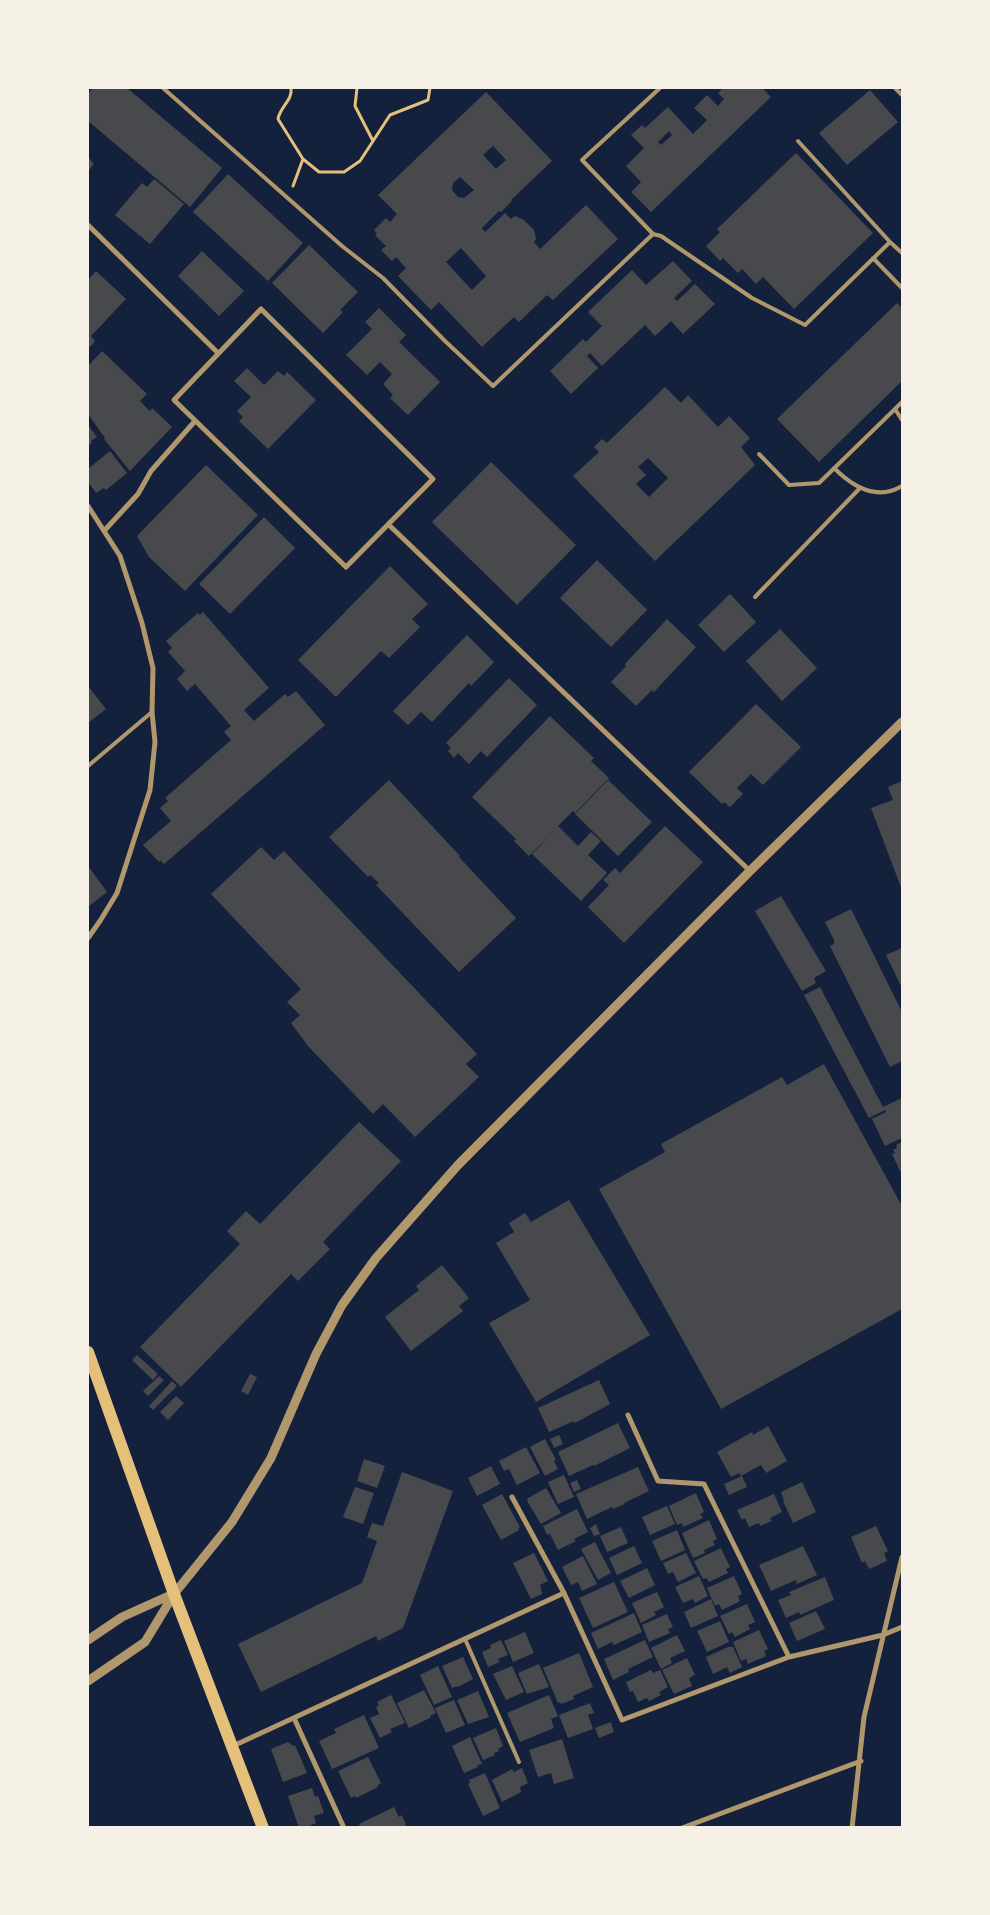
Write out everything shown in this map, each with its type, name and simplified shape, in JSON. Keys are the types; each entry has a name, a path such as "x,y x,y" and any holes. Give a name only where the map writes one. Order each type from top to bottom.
{"main road":[{"path":"88,1352 174,1594 263,1828"}],"street":[{"path":"88,225 218,353"},
{"path":"261,309 433,479 346,567 195,421 174,400 261,309"},
{"path":"104,531 138,494 151,472 195,421"},
{"path":"88,506 120,556 142,623 153,668 152,712 155,742 150,790 117,894 88,938"},
{"path":"389,524 750,871"},
{"path":"88,1681 145,1642 174,1594 237,1514 271,1458 316,1354 342,1305 376,1258 458,1165 750,871 902,722"},
{"path":"628,1415 658,1481 704,1484 788,1657"},
{"path":"512,1498 564,1593 622,1720 788,1657 883,1635 902,1627"},
{"path":"852,1828 861,1761 864,1717 902,1557"},
{"path":"232,1746 564,1593"},
{"path":"88,1640 122,1617 174,1594"},
{"path":"294,1718 344,1828"},
{"path":"682,1828 861,1761"}],"lane":[{"path":"163,88 342,246 383,278 492,386 653,234"},
{"path":"660,88 582,160 653,234 660,236 752,298 805,325 890,242"},
{"path":"895,88 902,95"},
{"path":"798,141 902,253"},
{"path":"873,258 902,288"},
{"path":"758,454 789,485 819,483 902,402"},
{"path":"895,410 902,420"},
{"path":"834,468 847,480 860,488 874,492 892,492 902,486"},
{"path":"754,597 860,488"},
{"path":"88,766 152,712"},
{"path":"465,1639 520,1762"}],"path":[{"path":"291,88 290,98 279,112 278,119 303,159 319,172 344,172 360,161 390,115 428,100 430,88"},
{"path":"357,88 355,106 372,141"},
{"path":"289,198 303,159"}],"building":[{"path":"93,88 127,88 222,168 190,207 88,121 88,94"},
{"path":"723,88 762,88 771,97 651,212 631,192 641,182 626,166 644,148 631,135 642,125 645,128 668,107 693,134 707,120 694,108 707,95 718,106 724,99 718,93","holes":["669,131 672,135 661,145 658,142"]},
{"path":"870,90 898,122 847,165 819,133"},
{"path":"486,92 552,161 501,212 499,211 482,228 485,232 505,213 511,219 515,216 524,220 534,230 536,239 534,242 540,249 586,205 618,239 553,300 547,295 519,322 514,317 482,347 439,302 431,310 398,276 406,268 396,257 392,261 381,250 386,246 375,235 377,234 374,230 386,218 390,222 397,214 378,195","holes":["493,146 506,160 496,169 483,155","460,177 474,190 464,198 458,197 452,190 453,183","461,248 486,276 472,290 446,262"]},
{"path":"796,153 873,233 794,309 763,277 756,284 742,269 738,273 723,258 720,261 706,246 720,232 717,229"},
{"path":"88,157 94,164 88,171"},
{"path":"228,174 303,243 268,281 193,212"},
{"path":"154,179 184,204 150,244 115,215 142,183 147,187"},
{"path":"309,245 358,292 340,310 343,312 323,333 272,283"},
{"path":"202,251 244,291 219,316 178,276"},
{"path":"673,261 692,281 674,298 677,301 695,284 715,304 683,334 671,321 655,336 645,325 602,366 590,353 587,356 598,368 571,394 550,371 583,339 586,342 602,326 588,312 632,270 646,285"},
{"path":"96,271 126,299 91,336 95,341 90,347 88,345 88,280"},
{"path":"897,303 902,308 902,381 819,462 777,419"},
{"path":"379,308 406,335 399,342 440,382 408,415 390,398 393,395 383,384 392,374 380,362 367,375 346,355 372,329 365,322"},
{"path":"102,351 147,394 140,401 150,411 152,408 172,427 130,471 104,439 88,414 88,366"},
{"path":"247,368 264,385 278,371 284,376 287,372 316,400 268,449 239,421 243,417 237,411 251,397 234,381"},
{"path":"665,387 681,403 688,395 718,427 729,416 750,438 741,447 755,465 655,561 573,476 599,452 594,447 602,439 607,443","holes":["648,458 668,478 649,497 636,484 646,475 638,467"]},
{"path":"88,425 97,437 88,446"},
{"path":"110,451 127,473 106,490 104,488 96,493 88,482 88,469"},
{"path":"491,462 576,545 517,605 432,522"},
{"path":"206,465 258,515 185,591 149,557 137,536"},
{"path":"264,517 295,548 230,614 199,584"},
{"path":"597,560 647,610 611,647 560,598"},
{"path":"390,566 428,604 412,619 420,627 389,658 381,651 336,697 298,660"},
{"path":"730,594 756,622 724,652 698,625"},
{"path":"203,612 269,688 244,710 254,721 285,694 288,697 296,691 325,725 164,864 160,860 159,862 143,845 171,821 160,808 168,801 165,798 231,740 224,732 231,726 195,684 187,691 177,679 185,671 168,652 172,648 166,641 198,613 200,615"},
{"path":"667,619 696,647 654,692 652,690 636,706 611,682"},
{"path":"780,629 817,668 782,701 746,661"},
{"path":"467,635 494,662 471,686 469,683 432,722 421,712 408,725 393,711"},
{"path":"509,678 537,705 487,757 481,751 469,764 458,753 454,758 448,751 451,748 446,743"},
{"path":"88,686 106,709 88,723"},
{"path":"756,704 801,747 763,785 751,774 737,788 743,794 730,807 724,802 722,804 689,772"},
{"path":"550,716 594,758 591,761 609,778 575,813 573,811 558,826 578,846 591,832 601,841 588,855 607,873 581,901 532,854 555,830 529,856 514,841 516,839 472,797"},
{"path":"389,780 516,918 459,972 376,885 379,883 370,875 368,877 329,837"},
{"path":"608,780 652,822 618,856 575,814"},
{"path":"902,781 902,890 871,808 893,800 888,787"},
{"path":"665,826 703,862 624,943 588,907 609,885 603,880 615,868 620,873"},
{"path":"261,847 274,860 284,851 477,1054 466,1064 479,1077 415,1137 383,1104 373,1114 308,1046 291,1023 300,1015 287,1002 301,989 211,894"},
{"path":"88,866 107,892 88,907"},
{"path":"781,896 826,971 814,978 816,983 802,991 755,911"},
{"path":"851,909 902,1012 902,1061 890,1067 830,946 834,944 834,940 825,922"},
{"path":"902,948 902,988 886,955"},
{"path":"820,987 883,1107 902,1098 902,1138 885,1146 872,1119 886,1112 885,1110 869,1118 804,995"},
{"path":"824,1064 902,1206 902,1309 721,1409 599,1189 665,1152 661,1144 782,1077 787,1085"},
{"path":"359,1122 401,1161 323,1242 330,1249 298,1281 291,1274 181,1387 140,1347 240,1244 227,1231 246,1211 260,1224"},
{"path":"902,1142 902,1175 892,1154 895,1153 893,1150 897,1148 896,1145"},
{"path":"569,1200 650,1335 536,1402 489,1323 530,1300 496,1243 514,1232 509,1223 525,1213 531,1222"},
{"path":"442,1265 469,1298 459,1306 463,1311 411,1351 385,1317 419,1290 416,1286"},
{"path":"137,1355 158,1374 153,1380 132,1360"},
{"path":"250,1374 257,1377 248,1395 241,1391"},
{"path":"159,1376 164,1380 148,1396 143,1391"},
{"path":"599,1380 610,1404 575,1423 574,1421 549,1432 538,1408"},
{"path":"172,1381 177,1386 153,1410 149,1406"},
{"path":"176,1396 184,1403 168,1420 160,1412"},
{"path":"618,1423 630,1448 569,1476 558,1452"},
{"path":"768,1426 787,1461 766,1473 761,1465 741,1476 739,1473 731,1477 717,1452 752,1432 753,1435"},
{"path":"559,1435 563,1444 554,1448 550,1439"},
{"path":"545,1439 556,1460 554,1461 558,1469 545,1476 530,1447"},
{"path":"526,1447 540,1473 517,1485 509,1469 504,1471 499,1461"},
{"path":"364,1459 385,1466 377,1488 357,1481"},
{"path":"491,1466 500,1484 477,1496 468,1478"},
{"path":"638,1467 649,1491 625,1504 613,1509 612,1507 587,1519 576,1494"},
{"path":"402,1472 453,1491 403,1628 378,1641 376,1636 261,1692 238,1644 362,1583 377,1541 367,1537 372,1523 383,1526"},
{"path":"564,1475 574,1497 558,1504 548,1482"},
{"path":"742,1476 747,1487 729,1495 724,1484"},
{"path":"577,1480 581,1489 574,1492 570,1483"},
{"path":"802,1482 816,1512 793,1523 781,1492"},
{"path":"355,1487 374,1493 363,1524 343,1517"},
{"path":"546,1488 561,1513 541,1524 527,1501 528,1498"},
{"path":"696,1493 704,1512 700,1514 703,1518 683,1527 682,1523 677,1525 669,1506"},
{"path":"502,1494 520,1527 518,1528 519,1530 501,1540 482,1505"},
{"path":"774,1494 782,1512 770,1518 772,1521 760,1526 759,1523 749,1527 745,1518 742,1520 737,1510"},
{"path":"667,1506 675,1524 650,1535 642,1517"},
{"path":"577,1509 588,1532 574,1539 576,1541 558,1550 550,1534 547,1535 543,1526"},
{"path":"709,1520 717,1539 713,1541 715,1545 704,1550 705,1553 693,1558 682,1533"},
{"path":"596,1524 600,1534 594,1536 590,1528"},
{"path":"876,1526 888,1551 884,1553 887,1561 869,1569 865,1561 862,1563 851,1537"},
{"path":"621,1527 628,1543 607,1552 600,1536"},
{"path":"677,1530 685,1550 661,1561 652,1541"},
{"path":"595,1542 611,1573 598,1580 581,1549"},
{"path":"634,1546 642,1563 617,1575 609,1558"},
{"path":"803,1546 817,1575 797,1584 796,1580 771,1591 759,1565"},
{"path":"721,1548 730,1567 726,1569 728,1573 709,1582 706,1578 703,1579 694,1561"},
{"path":"534,1553 548,1581 540,1585 542,1594 531,1599 513,1563"},
{"path":"686,1553 696,1573 678,1582 673,1572 668,1574 663,1563"},
{"path":"583,1556 597,1584 582,1591 578,1582 571,1585 562,1567"},
{"path":"647,1568 655,1585 629,1598 620,1581"},
{"path":"699,1576 708,1596 695,1603 693,1599 683,1603 675,1587"},
{"path":"734,1576 742,1594 738,1596 740,1601 722,1610 719,1604 715,1606 707,1588"},
{"path":"825,1577 834,1600 800,1615 799,1612 786,1618 778,1600 791,1595 789,1592"},
{"path":"614,1582 628,1612 593,1628 579,1598"},
{"path":"657,1592 664,1607 654,1612 656,1615 641,1623 632,1603"},
{"path":"711,1599 718,1616 691,1628 684,1612"},
{"path":"747,1604 755,1622 748,1625 750,1629 735,1637 732,1632 729,1634 720,1616"},
{"path":"816,1611 825,1629 797,1641 789,1623"},
{"path":"634,1613 642,1632 614,1645 612,1642 598,1649 591,1633"},
{"path":"667,1614 673,1627 668,1629 670,1633 649,1642 642,1625"},
{"path":"720,1621 729,1642 707,1652 697,1631"},
{"path":"759,1630 768,1649 764,1651 766,1656 748,1664 746,1659 741,1661 733,1642"},
{"path":"525,1632 534,1653 513,1662 504,1641"},
{"path":"677,1635 685,1651 670,1658 672,1663 661,1669 651,1648"},
{"path":"501,1640 508,1655 498,1659 500,1662 488,1667 482,1652 491,1648 490,1645"},
{"path":"645,1640 653,1657 628,1669 629,1672 613,1680 604,1659"},
{"path":"728,1647 733,1647 742,1667 730,1673 727,1667 713,1674 706,1657"},
{"path":"579,1653 593,1687 573,1696 574,1699 561,1704 560,1702 558,1703 543,1668"},
{"path":"463,1657 473,1679 452,1688 442,1666"},
{"path":"687,1658 695,1675 689,1678 692,1686 674,1694 662,1670"},
{"path":"539,1664 549,1687 527,1694 518,1673"},
{"path":"438,1666 452,1697 434,1705 420,1675"},
{"path":"512,1666 524,1692 506,1700 493,1674"},
{"path":"651,1670 653,1673 660,1670 668,1687 659,1692 661,1695 649,1701 647,1698 638,1702 633,1691 630,1692 626,1682"},
{"path":"424,1690 436,1713 409,1728 397,1703"},
{"path":"478,1691 489,1717 468,1724 457,1700"},
{"path":"391,1695 405,1723 390,1729 392,1732 380,1738 370,1718 379,1714 376,1707 379,1705 377,1702"},
{"path":"549,1695 558,1716 551,1719 554,1728 520,1742 507,1713"},
{"path":"454,1700 465,1725 446,1733 435,1708"},
{"path":"590,1703 594,1713 588,1715 593,1729 568,1738 559,1715"},
{"path":"364,1715 379,1748 332,1769 319,1741 336,1733 334,1729"},
{"path":"611,1722 614,1732 599,1738 595,1728"},
{"path":"496,1728 503,1746 494,1753 495,1755 483,1760 473,1738"},
{"path":"470,1737 482,1764 464,1773 452,1746"},
{"path":"562,1739 574,1778 554,1784 551,1773 538,1777 529,1750"},
{"path":"288,1742 293,1746 295,1745 307,1773 283,1782 271,1749"},
{"path":"368,1757 381,1783 378,1787 356,1798 355,1796 351,1798 338,1771"},
{"path":"522,1768 528,1783 520,1787 521,1792 502,1802 492,1780 512,1769 514,1772"},
{"path":"485,1773 500,1808 483,1816 468,1784 470,1783 469,1780"},
{"path":"312,1788 315,1797 318,1796 324,1813 314,1816 316,1823 305,1828 299,1828 288,1796"},
{"path":"394,1807 399,1817 402,1815 407,1828 361,1828 359,1824"}]}
